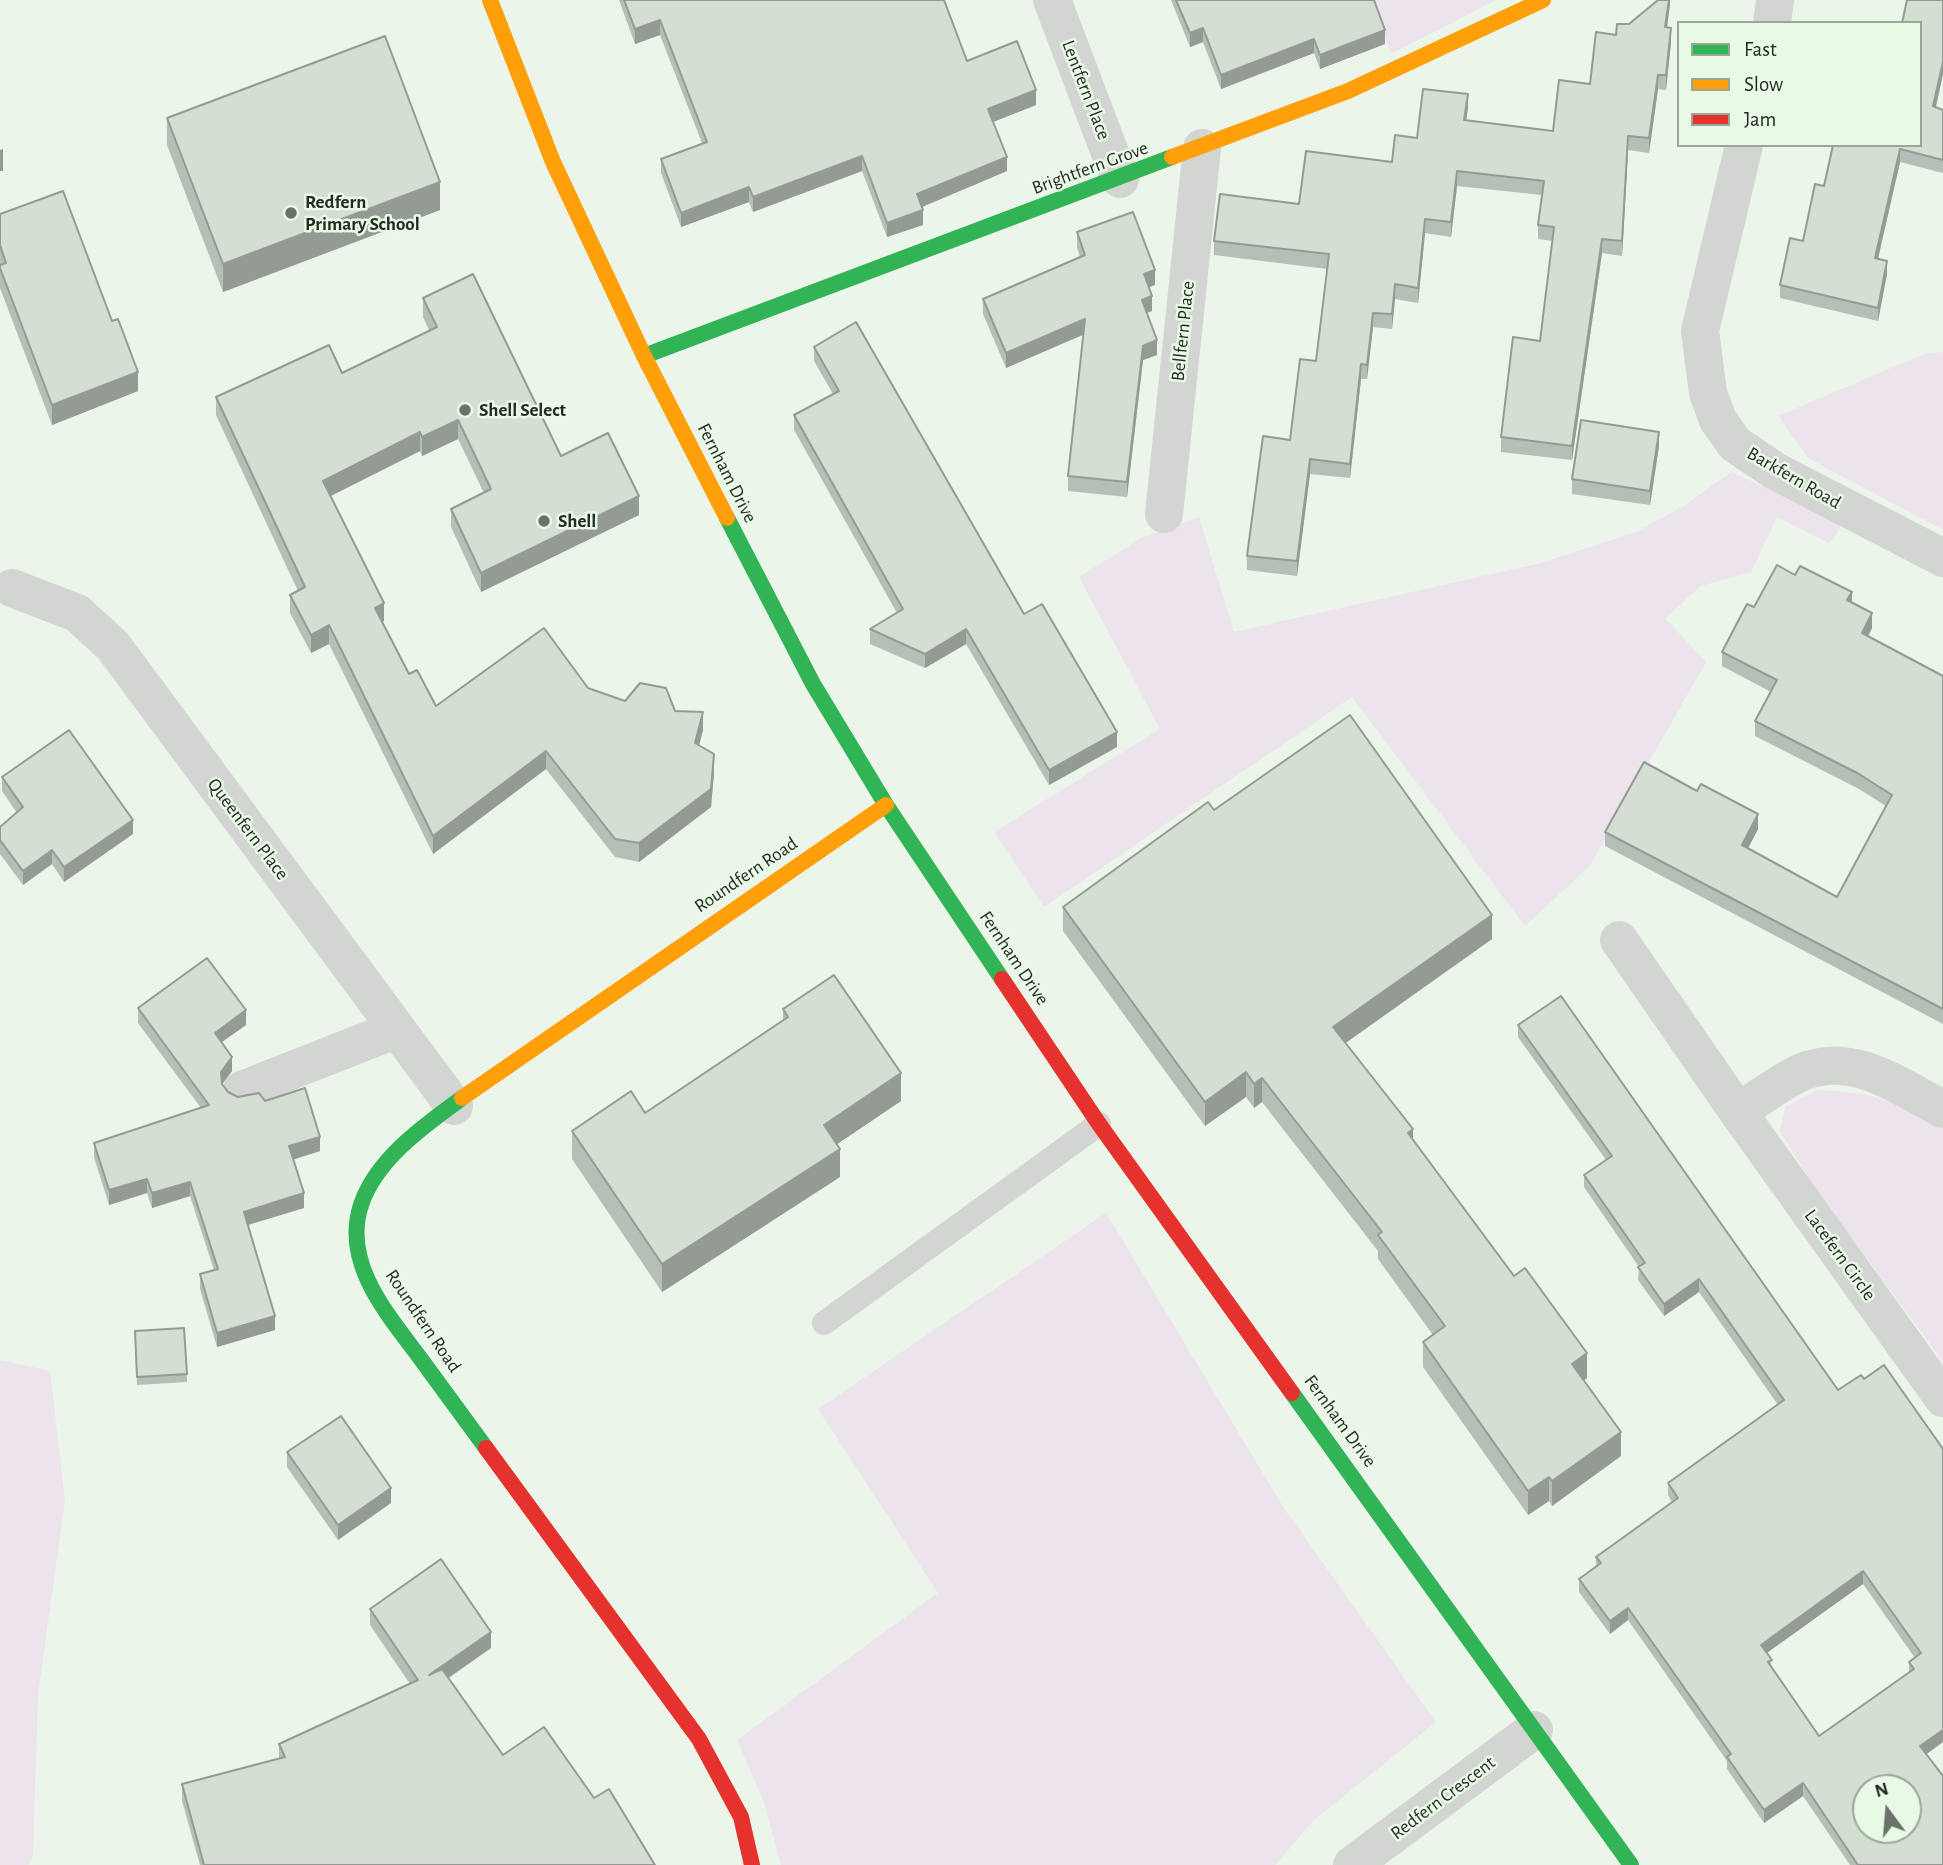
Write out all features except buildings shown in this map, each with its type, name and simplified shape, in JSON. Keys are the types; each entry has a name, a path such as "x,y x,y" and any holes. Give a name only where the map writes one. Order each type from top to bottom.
{"street":[{"name":"Fernham Drive","path":"490,0 553,162 644,356 813,684 886,804 1099,1124 1631,1865"},
{"name":"Lentfern Place","path":"1052,0 1120,179"},
{"name":"Brightfern Grove","path":"644,356 1348,91 1543,0"},
{"path":"1772,21 1775,0"},
{"name":"Barkfern Road","path":"1744,147 1700,331 1708,393 1718,420 1735,444 1775,471 1943,558"},
{"name":"Bellfern Place","path":"1164,514 1202,148"},
{"name":"Queenfern Place","path":"12,588 77,613 113,646 454,1106"},
{"name":"Roundfern Road","path":"752,1865 741,1817 699,1739 376,1297 363,1269 356,1235 361,1206 375,1179 404,1146 454,1106 886,804"},
{"name":"Lacefern Circle","path":"1619,940 1738,1112 1943,1398"},
{"path":"242,1090 397,1029"},
{"path":"1738,1112 1799,1074 1834,1065 1864,1069 1943,1109"},
{"name":"Redfern Crescent","path":"1352,1865 1534,1730"}],"lane":[{"path":"824,1323 1099,1124"}],"shaded area":[{"path":"1373,0 1496,0 1391,54"},
{"path":"1943,352 1943,530 1808,458 1778,416 1924,354"},
{"path":"1731,472 1844,522 1829,543 1777,517 1751,572 1701,586 1665,618 1706,662 1589,867 1525,926 1352,697 1044,907 994,832 1160,729 1079,577 1141,538 1199,517 1234,632 1541,563 1636,532 1684,506"},
{"path":"1818,1090 1854,1093 1883,1100 1911,1111 1943,1129 1943,1362 1815,1188 1780,1131 1786,1106"},
{"path":"1106,1213 1285,1510 1436,1722 1315,1819 1275,1865 781,1865 764,1802 737,1740 938,1593 818,1409"},
{"path":"0,1360 50,1371 65,1500 38,1694 33,1855 28,1865 0,1865"}],"traffic: fast":[{"path":"644,356 1172,157"},
{"path":"727,518 813,684 886,805 1002,979"},
{"path":"462,1098 403,1144 378,1173 361,1205 357,1227 358,1249 372,1290 384,1309 486,1448"},
{"path":"1292,1393 1631,1865"}],"traffic: slow":[{"path":"490,0 553,162 644,356 727,518"},
{"path":"1172,157 1348,91 1543,0"},
{"path":"462,1098 886,805"}],"traffic: jam":[{"path":"1002,979 1099,1124 1292,1393"},
{"path":"486,1448 699,1739 741,1817 752,1865"}],"place":[{"name":"Redfern Primary School","path":"291,213"},
{"name":"Shell Select","path":"465,410"},
{"name":"Shell","path":"544,521"}]}
